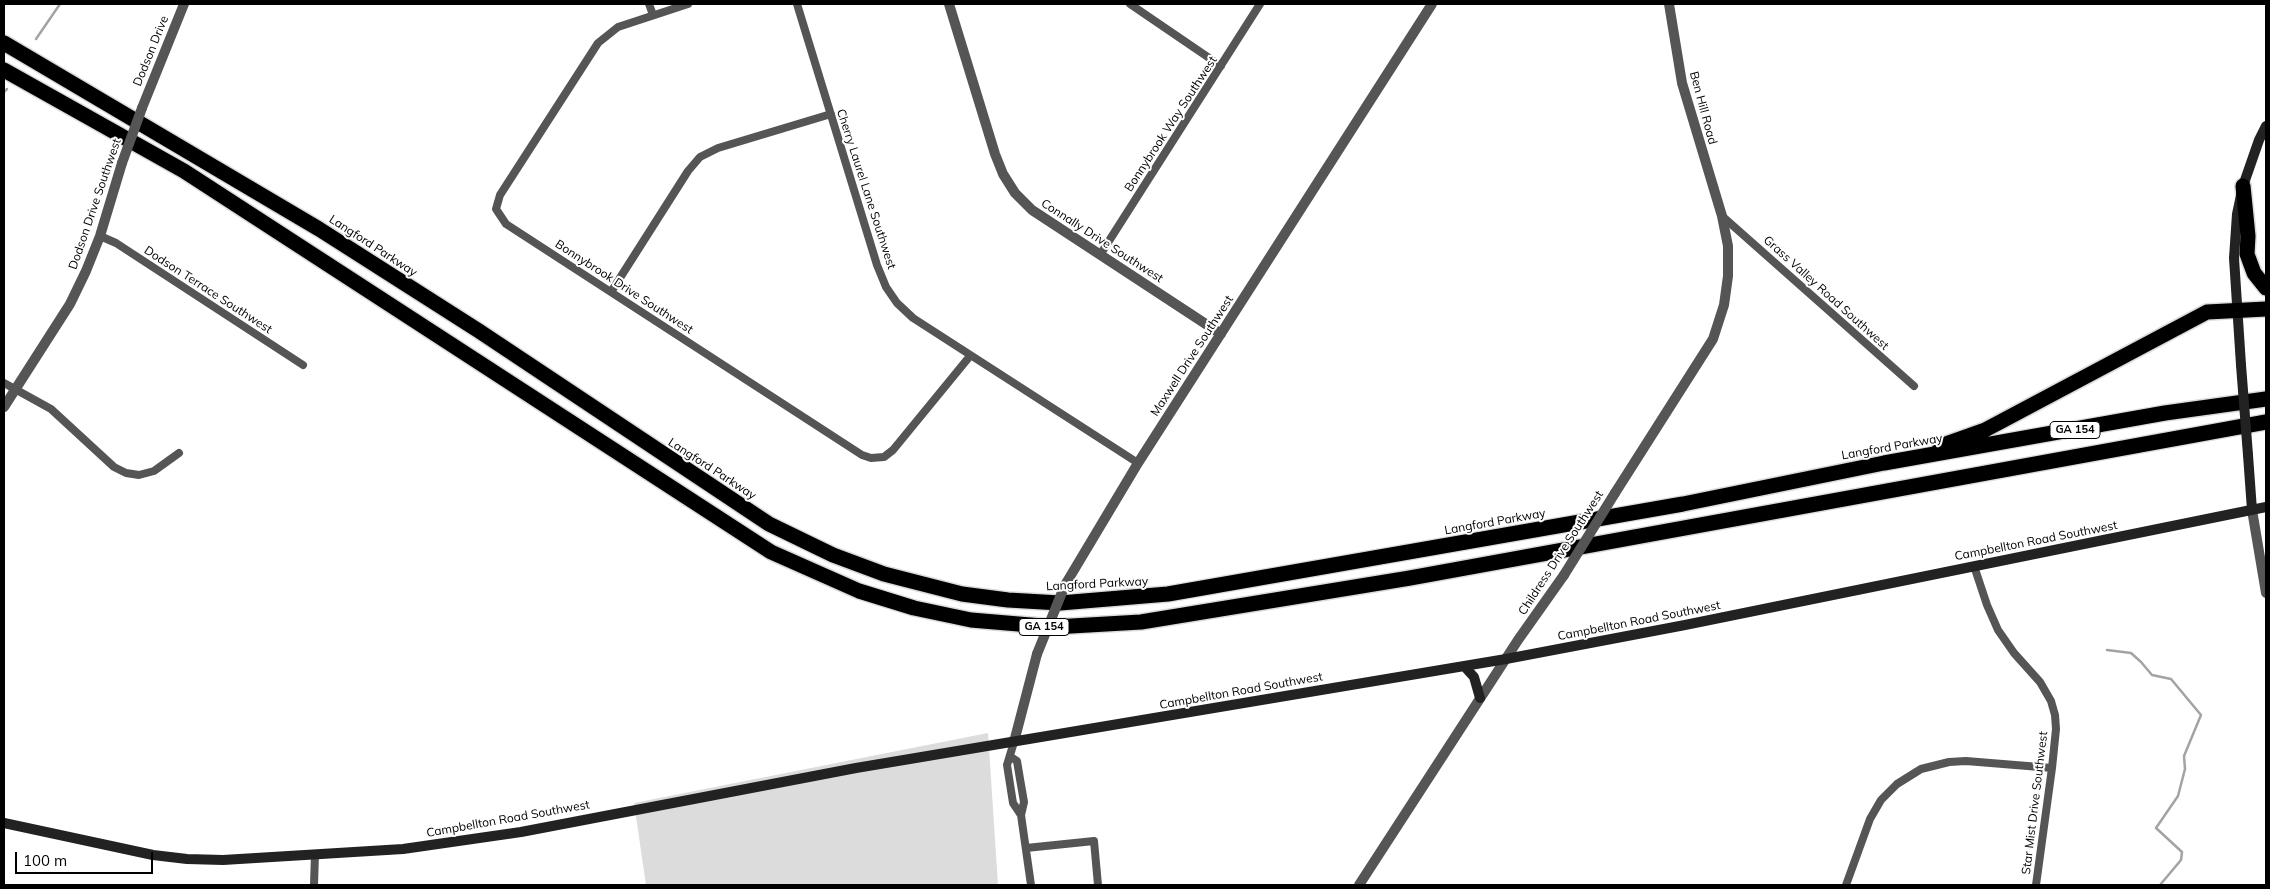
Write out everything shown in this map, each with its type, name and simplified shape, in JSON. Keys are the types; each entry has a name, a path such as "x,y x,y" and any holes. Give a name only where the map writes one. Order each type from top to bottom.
{"highway":[{"name":"Langford Parkway","path":"4,43 312,225 479,331 769,524 833,555 920,585 1008,600 1060,603 1168,594 1683,504 1884,463 2165,413 2266,399"},
{"name":"GA 154","path":"4,70 184,171 771,552 859,591 914,608 972,620 1054,627 1141,622 1410,578 2266,422"},
{"path":"2243,186 2248,236 2247,254 2254,273 2266,288"},
{"path":"1884,463 1985,430 2207,312 2266,308"}],"main road":[{"path":"2252,510 2234,258 2237,214 2243,186 2259,140 2266,126"},
{"name":"Campbellton Road Southwest","path":"4,823 153,855 188,859 223,860 403,849 521,832 856,768 1464,666 2266,507"},
{"path":"1464,666 1474,677 1480,698"}],"street":[{"name":"Dodson Drive","path":"142,108 184,4"},
{"path":"650,4 653,15"},
{"name":"Bonnybrook Drive Southwest","path":"688,4 618,27 598,43 500,195 496,209 506,224 862,455 871,458 884,457 893,450 970,356"},
{"name":"Cherry Laurel Lane Southwest","path":"797,4 877,265 886,286 897,303 913,318 970,356 1138,463"},
{"name":"Connally Drive Southwest","path":"950,4 1003,174 1015,193 1032,210 1221,334"},
{"path":"1130,4 1221,66"},
{"name":"Bonnybrook Way Southwest","path":"1100,255 1260,4"},
{"name":"Maxwell Drive Southwest","path":"1014,742 1037,654 1065,585 1138,463 1432,4"},
{"name":"Ben Hill Road","path":"1669,4 1682,83 1722,216"},
{"name":"Dodson Drive Southwest","path":"4,407 70,304 100,236 122,163 142,108"},
{"path":"611,292 688,171 700,157 718,148 831,114"},
{"name":"Grass Valley Road Southwest","path":"1722,216 1914,386"},
{"name":"Childress Drive Southwest","path":"1359,885 1506,658 1564,575 1712,339 1724,305 1728,276 1728,246 1722,216"},
{"name":"Dodson Terrace Southwest","path":"100,236 116,243 303,365"},
{"path":"4,383 15,391 51,409 114,467 126,474 139,475 154,471 179,453"},
{"path":"2252,510 2266,593"},
{"name":"Star Mist Drive Southwest","path":"1974,566 1987,605 1998,630 2040,682 2051,701 2056,729 2036,885"},
{"path":"1014,742 1011,757 1017,761 1024,802 1021,815 1031,885"},
{"path":"1846,885 1870,819 1881,800 1897,784 1921,769 1949,762 1966,761 2052,768"},
{"path":"1026,848 1094,841 1098,885"},
{"path":"314,885 315,854"}],"shaded area":[{"path":"988,733 998,885 646,885 634,803"}],"waterway":[{"path":"36,39 60,4"},
{"path":"4,92 7,89"},
{"path":"2107,650 2131,653 2152,675 2171,679 2201,715 2184,756 2185,769 2178,796 2156,828 2182,852 2181,860 2160,885"}]}
